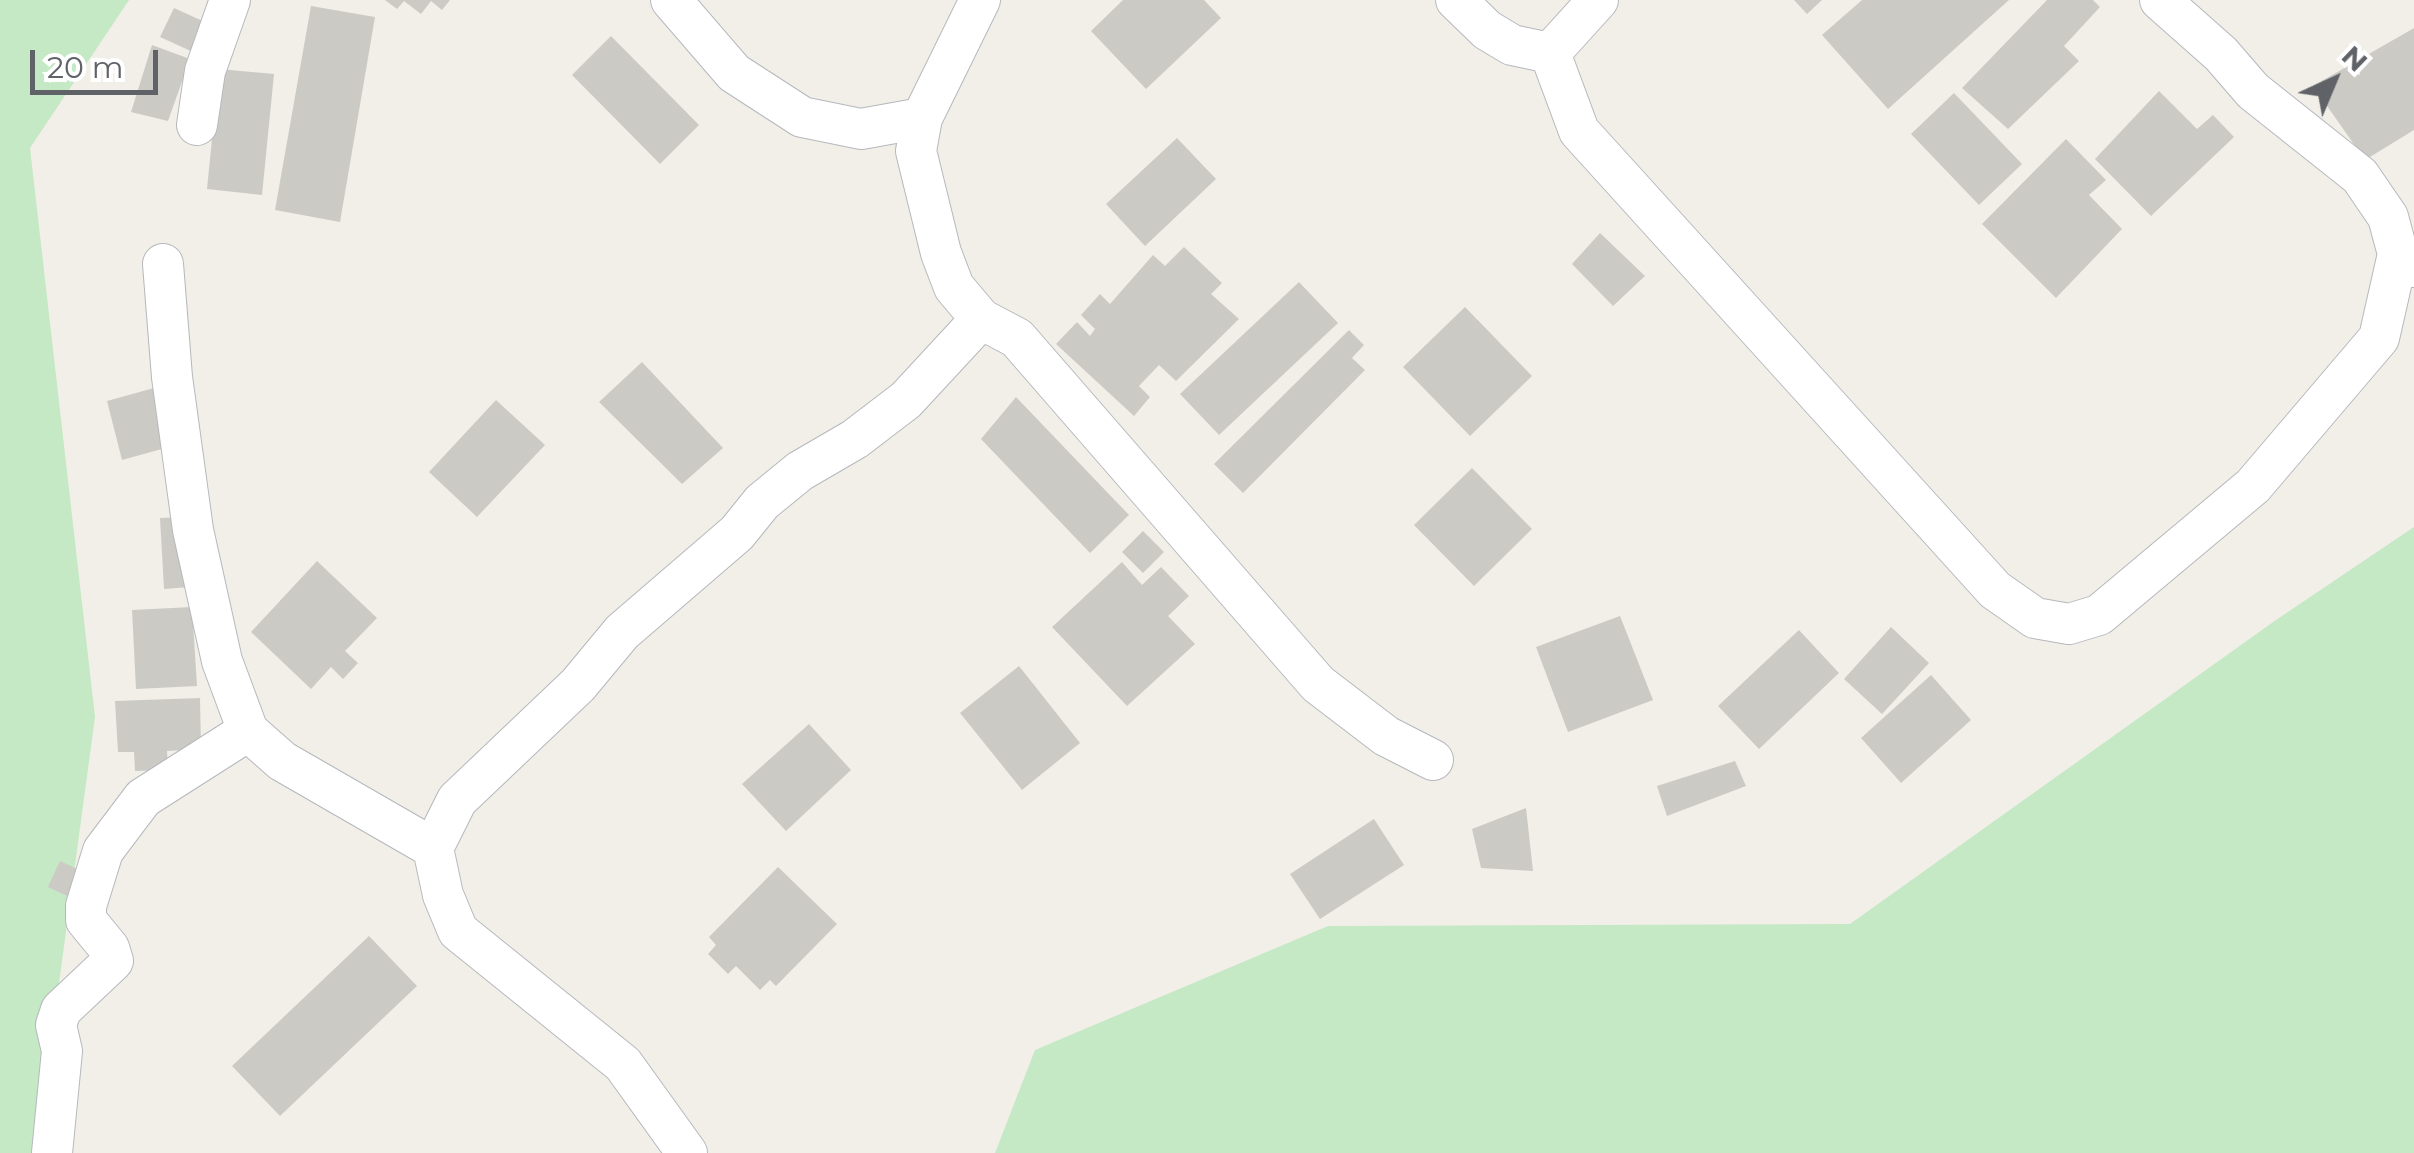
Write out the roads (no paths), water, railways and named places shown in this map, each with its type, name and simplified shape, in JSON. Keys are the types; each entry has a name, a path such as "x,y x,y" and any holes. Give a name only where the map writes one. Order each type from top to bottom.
{"street":[{"path":"197,124 205,70 230,0"},
{"path":"670,0 734,73 802,116 861,129 922,118"},
{"path":"980,0 922,118 916,151 941,253 954,287 981,319 1017,338 1318,684 1386,736 1433,760"},
{"path":"1456,0 1487,30 1512,45 1550,53"},
{"path":"1550,53 1598,0"},
{"path":"1550,53 1579,131 1995,590 2035,618 2069,624 2099,615 2253,486 2379,338 2406,260 2388,218 2360,176 2254,91 2174,4"},
{"path":"163,264 172,377 193,530 222,661 248,731 282,761 433,848"},
{"path":"687,1153 623,1064 458,931 443,895 433,848 457,800 578,684 622,632 736,533 762,502 800,471 855,438 906,400 981,319"},
{"path":"52,1153 61,1070 56,1025 60,1010 113,961 109,948 86,920 86,906 103,851 142,798 248,731"}]}
